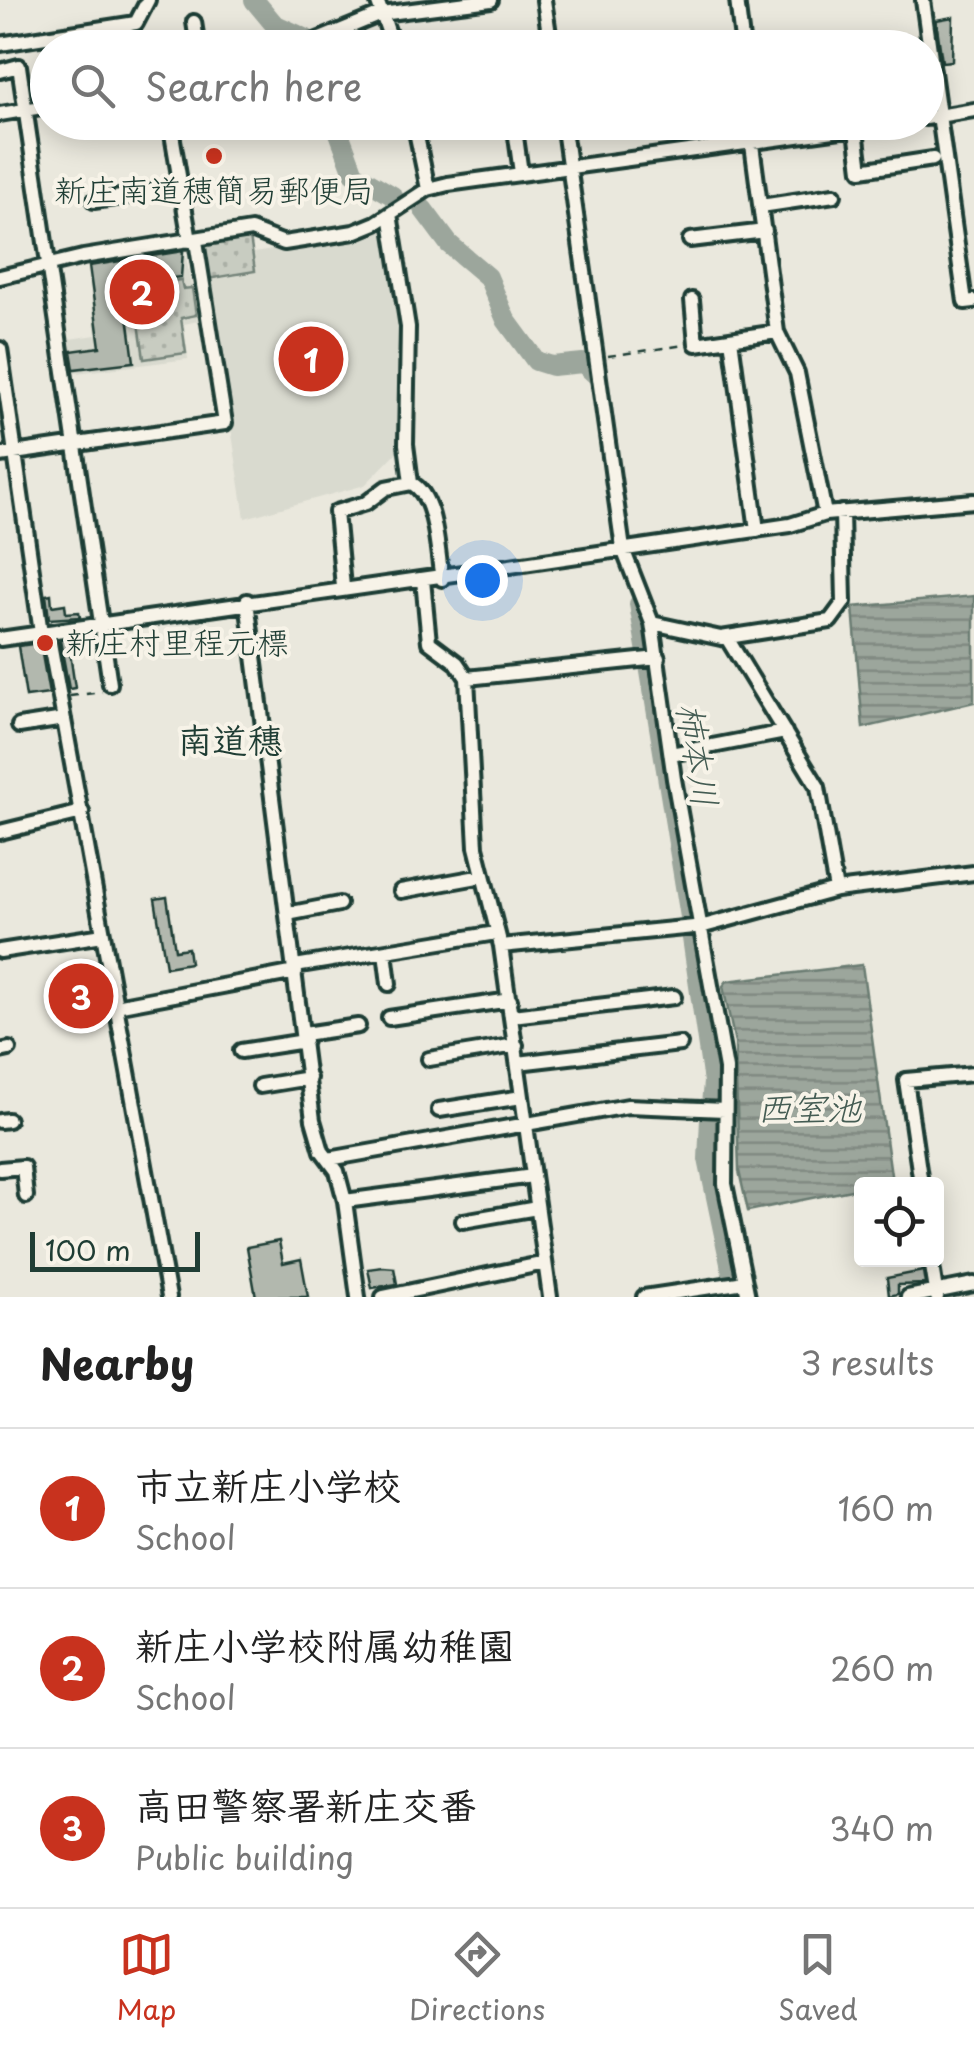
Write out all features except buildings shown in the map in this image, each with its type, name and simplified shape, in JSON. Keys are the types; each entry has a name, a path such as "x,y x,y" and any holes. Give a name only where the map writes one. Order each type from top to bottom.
{"street":[{"path":"91,30 136,23 148,0"},
{"path":"334,30 379,7 491,0"},
{"path":"544,0 548,30"},
{"path":"736,0 740,30"},
{"path":"923,0 926,30"},
{"path":"194,22 195,30"},
{"path":"0,44 30,39"},
{"path":"0,71 19,66 30,129"},
{"path":"0,114 30,109"},
{"path":"944,115 974,110"},
{"path":"32,140 110,684"},
{"path":"0,455 224,424 173,140"},
{"path":"418,140 428,189"},
{"path":"516,140 521,173"},
{"path":"566,140 623,549 652,624 652,659 704,926 726,1070 725,1184 748,1297"},
{"path":"750,140 776,332 798,373 825,514"},
{"path":"0,278 83,258 256,230 284,243 294,242 366,228 428,189 760,140"},
{"path":"857,140 861,170 933,159"},
{"path":"938,140 965,302 974,301"},
{"path":"94,200 182,188"},
{"path":"760,206 834,195"},
{"path":"390,214 408,328 406,444 410,483"},
{"path":"690,240 764,231"},
{"path":"692,300 696,344 776,332"},
{"path":"731,339 757,530"},
{"path":"0,349 45,632 82,812 168,1297"},
{"path":"343,588 336,512 366,503 386,488 410,483 422,491 442,578"},
{"path":"0,639 247,601 442,578 757,530 825,514 974,501"},
{"path":"652,624 727,638 820,623 838,613 844,602 842,512"},
{"path":"423,580 429,642 458,663 467,678 472,806 510,1000 550,1297"},
{"path":"247,601 313,1120 345,1201 358,1297"},
{"path":"727,638 818,788 836,890"},
{"path":"467,678 652,659"},
{"path":"19,726 64,719"},
{"path":"671,754 785,732"},
{"path":"0,832 82,812"},
{"path":"116,1006 385,952 704,926 836,890 974,873"},
{"path":"401,891 483,876"},
{"path":"287,914 339,904"},
{"path":"0,951 103,935"},
{"path":"385,952 390,984"},
{"path":"512,1016 674,998"},
{"path":"389,1018 510,1000"},
{"path":"241,1051 358,1026"},
{"path":"518,1063 680,1044"},
{"path":"430,1059 516,1045"},
{"path":"920,1177 906,1080 974,1074"},
{"path":"260,1086 309,1078"},
{"path":"439,1110 522,1097"},
{"path":"328,1160 628,1106 725,1110"},
{"path":"0,1169 23,1167 26,1196"},
{"path":"345,1201 532,1176"},
{"path":"463,1221 537,1208"},
{"path":"384,1297 545,1263"},
{"path":"932,1267 936,1294"},
{"path":"644,1297 745,1282"},
{"path":"908,1297 974,1284"}],"path":[{"path":"599,357 696,344"},
{"path":"60,698 105,691 110,684"}],"shaded area":[{"path":"386,231 402,341 400,449 365,485 245,518 208,280 256,272 254,253"},
{"path":"250,237 255,271 207,279 203,245"},
{"path":"184,247 198,321 184,324 188,359 68,374 63,340 96,335 87,262"},
{"path":"181,280 183,289 192,288 196,315 181,318 186,353 144,359 134,286"}],"water":[{"path":"974,596 974,702 863,728 853,607"},
{"name":"西室池","path":"862,965 891,1177 854,1177 854,1189 748,1211 739,1171 735,1043 723,986 727,981"}],"waterway":[{"name":"柿本川","path":"254,0 274,24 287,30"},
{"name":"柿本川","path":"342,140 354,173 393,196"},
{"name":"柿本川","path":"423,209 449,244 488,277 506,320 536,361 552,366 583,363 596,375"},
{"name":"柿本川","path":"639,604 690,917"},
{"name":"柿本川","path":"692,938 713,1082 711,1105"},
{"name":"柿本川","path":"710,1119 708,1159 732,1273"},
{"name":"柿本川","path":"736,1293 737,1297"}],"place":[{"name":"新庄南道穂簡易郵便局","path":"214,156"},
{"name":"新庄小学校附属幼稚園","path":"142,292"},
{"name":"市立新庄小学校","path":"311,359"},
{"name":"新庄村里程元標","path":"45,643"},
{"name":"高田警察署新庄交番","path":"81,996"}],"district":[{"name":"南道穗","path":"230,741"}]}
